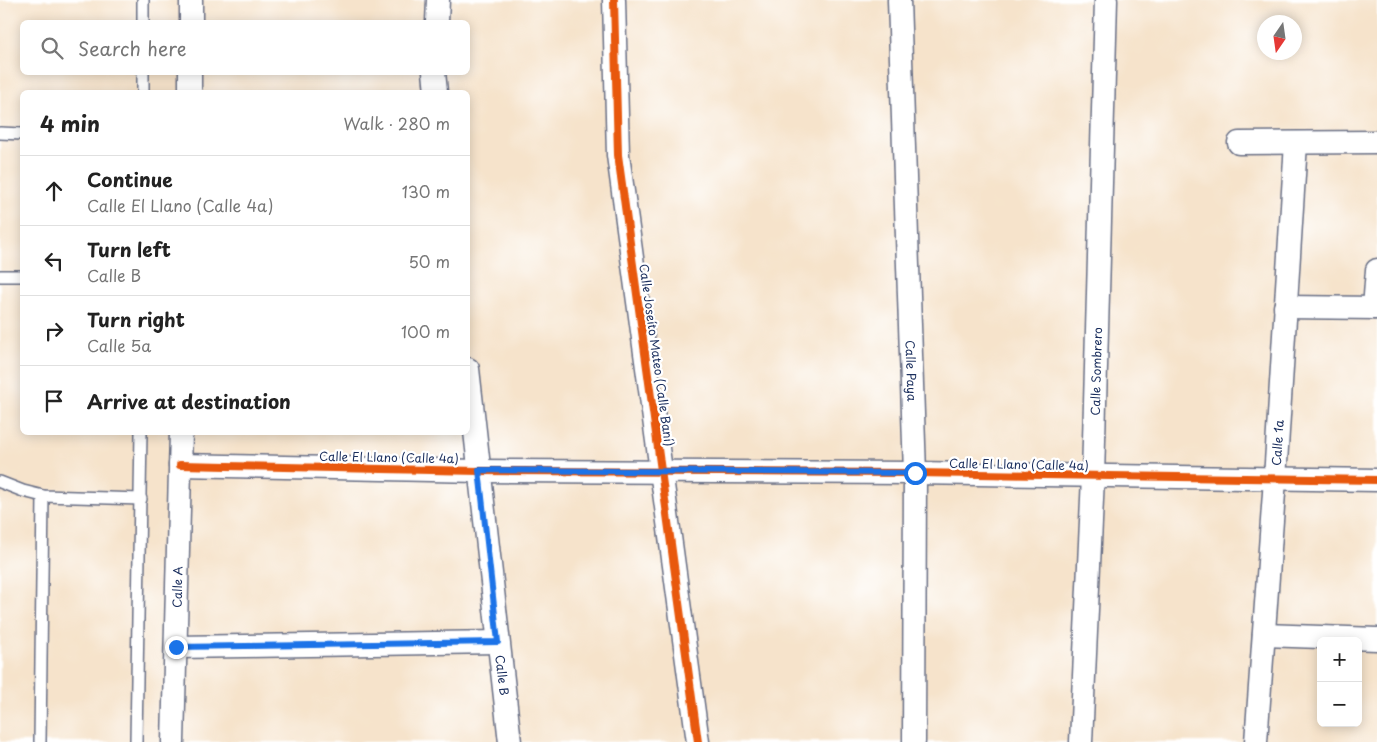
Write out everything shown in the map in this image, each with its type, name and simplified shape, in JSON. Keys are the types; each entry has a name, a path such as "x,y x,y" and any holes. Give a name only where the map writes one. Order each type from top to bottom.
{"street":[{"path":"191,0 191,20"},
{"path":"437,20 438,0"},
{"name":"Calle Joseíto Mateo (Calle Baní)","path":"614,0 618,155 698,742"},
{"name":"Calle Paya","path":"899,0 915,473 914,742"},
{"name":"Calle Sombrero","path":"1081,742 1093,477 1106,0"},
{"path":"190,75 190,90"},
{"path":"433,75 436,90"},
{"path":"1240,143 1377,142"},
{"name":"Calle 1a","path":"1256,742 1275,480 1296,143"},
{"path":"1285,307 1376,308 1377,270"},
{"name":"Calle B","path":"470,388 510,742"},
{"name":"Calle A","path":"174,742 181,435"},
{"name":"Calle El Llano (Calle 4a)","path":"180,465 661,473 915,473 1275,480 1377,480"},
{"path":"1264,635 1377,640"},
{"path":"176,647 498,642"}],"lane":[{"path":"143,0 143,20"},
{"path":"143,75 143,90"},
{"path":"0,134 20,134"},
{"path":"0,276 20,276"},
{"path":"136,742 141,435"},
{"path":"0,482 43,496 141,499"},
{"path":"40,742 43,496"}],"cycle path":[{"path":"614,0 618,155 698,742"},
{"path":"180,465 479,471 915,473 1377,480"}],"route":[{"path":"176,647 498,642 479,470 661,473 915,473"}]}
